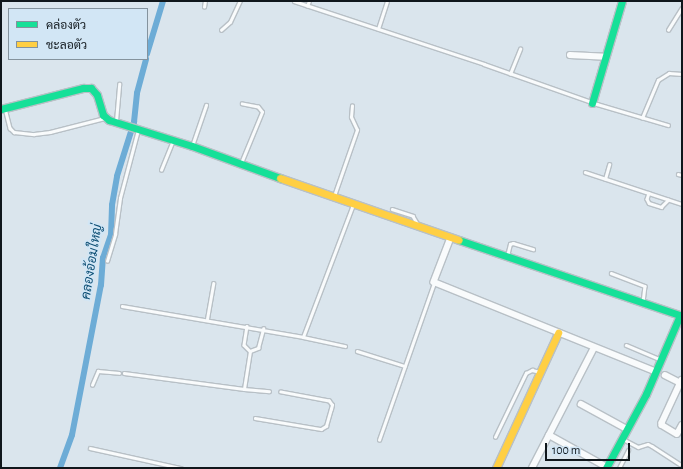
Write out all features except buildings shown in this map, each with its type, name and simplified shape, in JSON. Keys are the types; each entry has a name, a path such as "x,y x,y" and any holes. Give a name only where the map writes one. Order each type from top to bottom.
{"street":[{"path":"592,103 622,1"},
{"path":"570,54 605,58"},
{"path":"3,108 88,88 94,90 106,118 192,146 353,204 681,316 657,372 607,467 549,435"},
{"path":"451,238 434,282 594,348 657,372"},
{"path":"496,468 558,333"},
{"path":"532,468 594,348"},
{"path":"665,376 681,382 662,425 677,434 682,425"},
{"path":"581,404 627,429"}],"lane":[{"path":"204,7 205,1"},
{"path":"221,30 230,22 240,1"},
{"path":"294,1 592,103 668,125"},
{"path":"307,6 309,1"},
{"path":"378,29 387,2"},
{"path":"668,30 682,8"},
{"path":"510,74 520,49"},
{"path":"642,118 658,80 669,73 682,74"},
{"path":"116,121 119,84"},
{"path":"241,164 262,112 258,108 242,104"},
{"path":"192,146 206,105"},
{"path":"333,196 357,130 351,117 352,106"},
{"path":"3,108 10,128 14,132 34,134 50,132 106,118"},
{"path":"107,261 137,128"},
{"path":"161,170 173,140"},
{"path":"605,179 609,165"},
{"path":"584,172 682,204"},
{"path":"678,174 682,175"},
{"path":"649,193 647,199 649,203 662,207 668,200"},
{"path":"303,336 353,204"},
{"path":"392,209 413,216 416,219 418,226"},
{"path":"507,256 510,244 513,243 533,249"},
{"path":"611,273 645,286 643,303"},
{"path":"379,440 434,282"},
{"path":"207,319 213,284"},
{"path":"122,306 303,336 345,346"},
{"path":"247,326 244,345 250,351"},
{"path":"250,351 258,348 263,329"},
{"path":"626,345 662,360"},
{"path":"244,389 250,351"},
{"path":"357,351 405,366"},
{"path":"495,437 526,373 532,370 540,372"},
{"path":"92,385 98,371 119,373"},
{"path":"124,373 269,391"},
{"path":"255,418 321,429 326,426 332,405 329,401 281,392"},
{"path":"623,438 638,447 648,444 680,464"},
{"path":"90,448 181,468"},
{"path":"619,468 628,450"}],"waterway":[{"name":"คลองอ้อมใหญ่","path":"148,51 163,1"},
{"name":"คลองอ้อมใหญ่","path":"60,468 72,435 101,285 103,258 111,235 112,205 117,176 134,122 137,93 146,60"}],"traffic: fast":[{"path":"592,103 622,1"},
{"path":"1,109 83,88 91,88 97,95 103,115 109,120 192,146 280,178"},
{"path":"459,240 682,316"},
{"path":"606,468 646,394 680,315"}],"traffic: slow":[{"path":"280,178 459,240"},
{"path":"496,468 558,333"}]}
